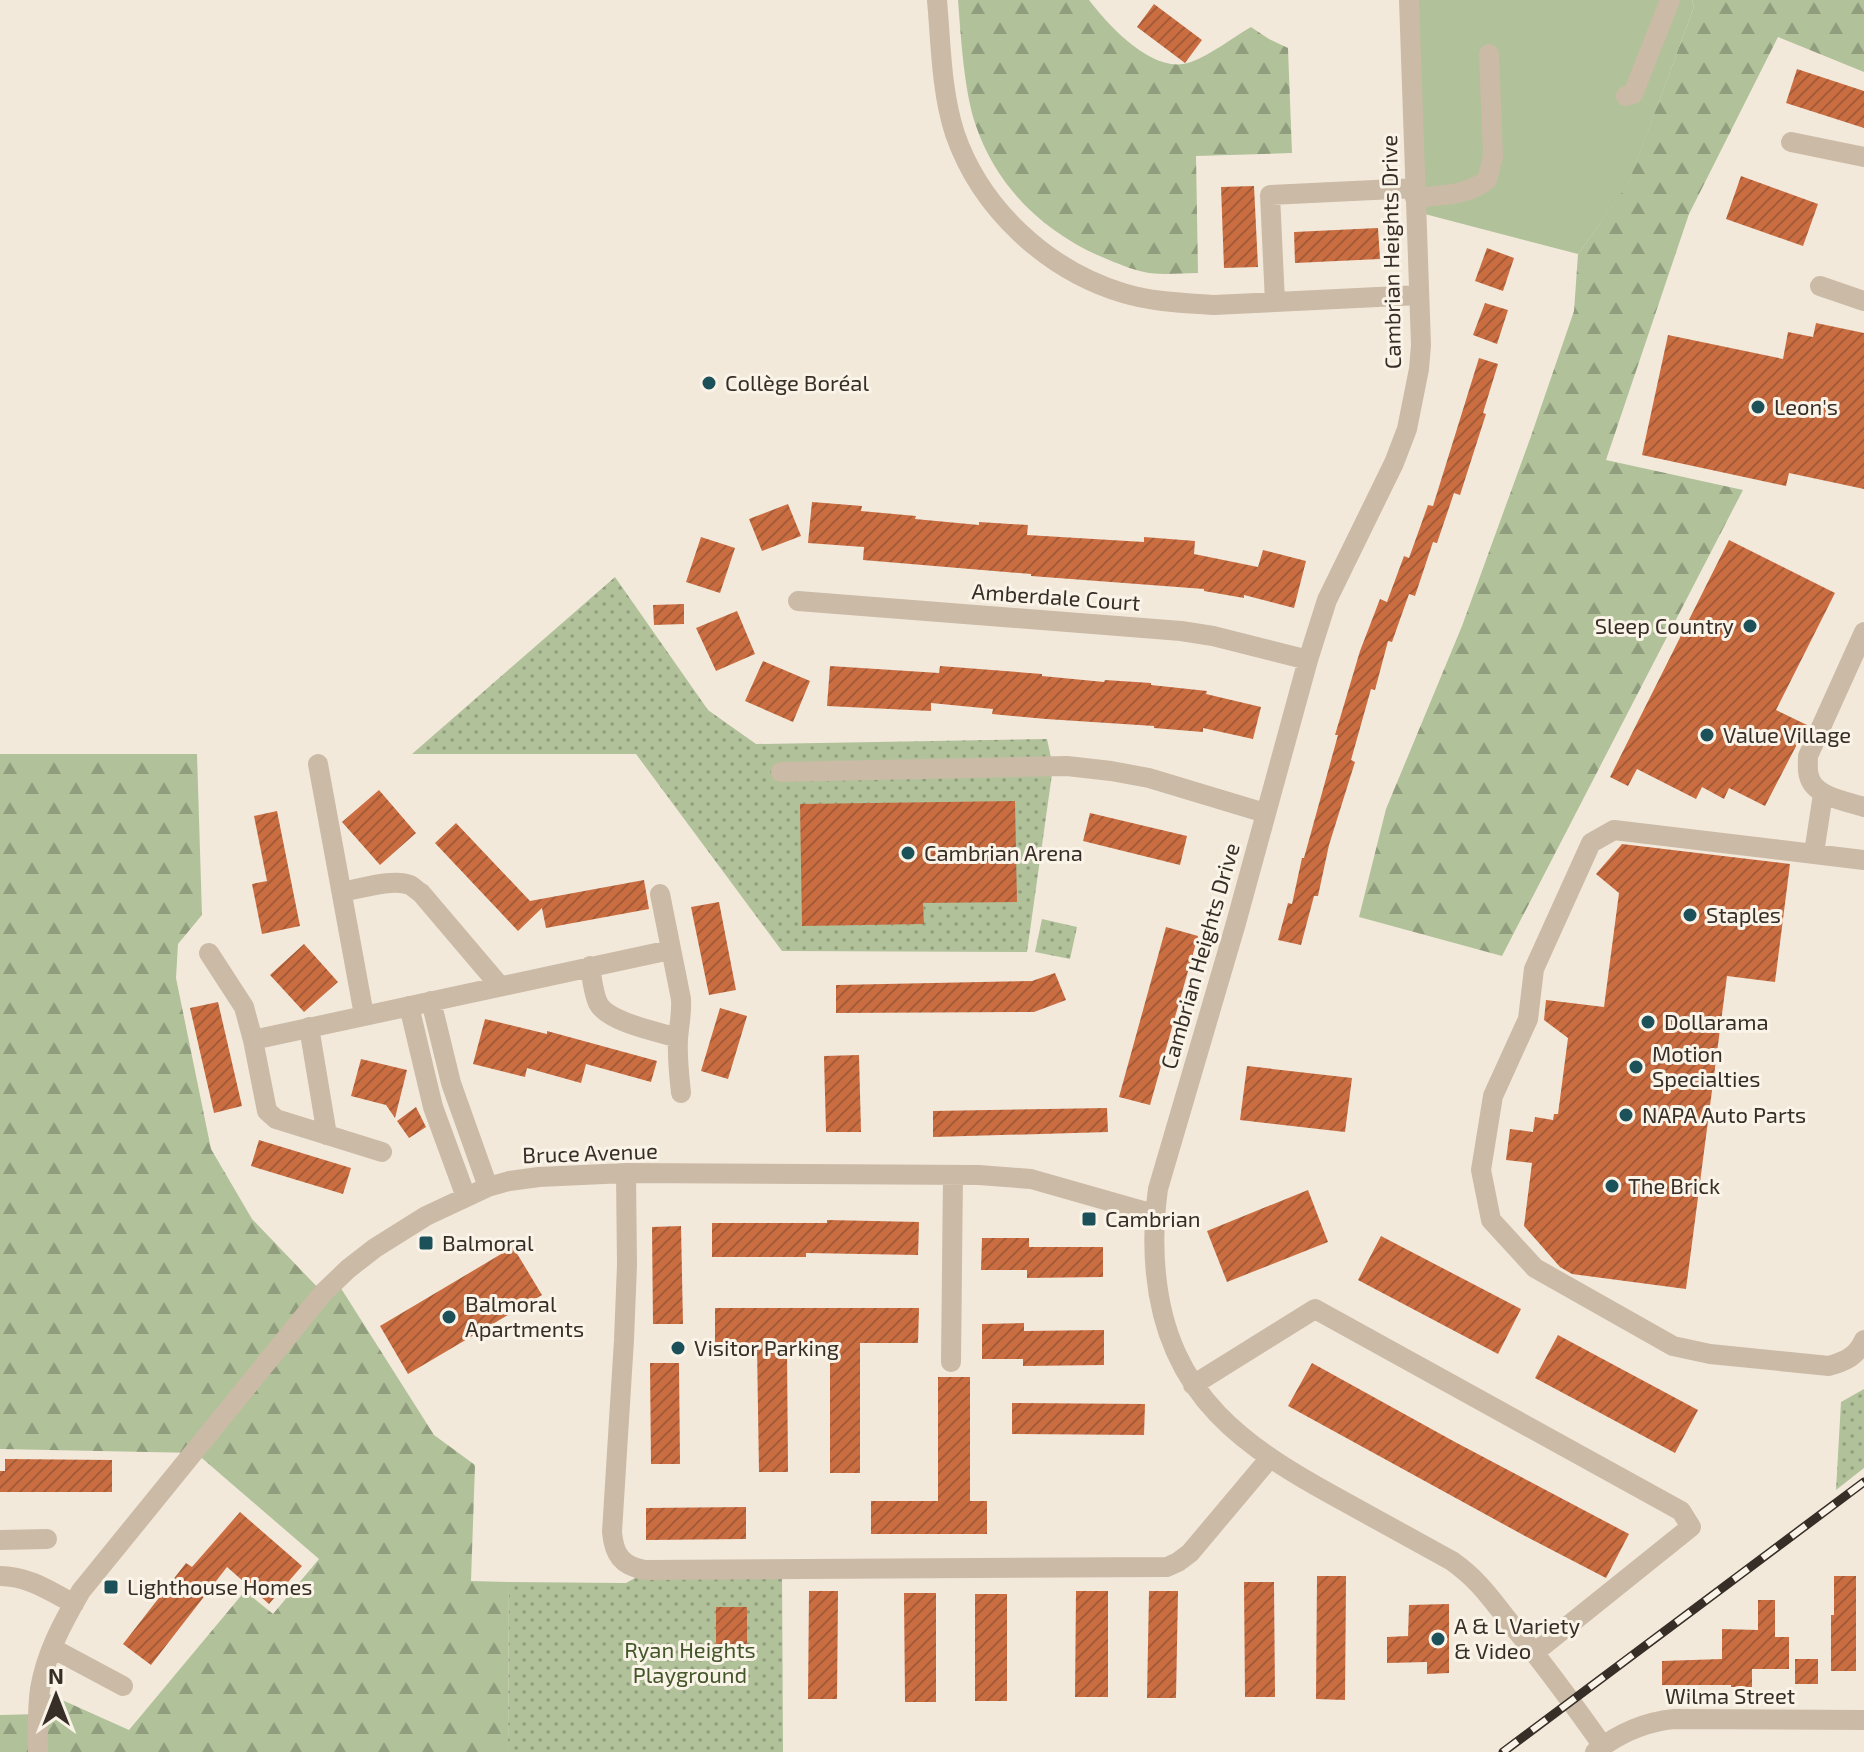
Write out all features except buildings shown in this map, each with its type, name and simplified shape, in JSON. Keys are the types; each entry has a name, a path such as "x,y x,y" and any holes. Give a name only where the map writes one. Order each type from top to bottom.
{"street":[{"path":"937,0 945,83 955,133 967,163 991,202 1036,248 1092,282 1152,300 1214,305 1419,295"},
{"name":"Cambrian Heights Drive","path":"1409,0 1419,369 1407,429 1394,463 1327,600 1308,660 1236,923 1158,1189 1154,1214 1154,1257 1161,1309 1174,1350 1193,1385 1233,1431 1269,1459 1471,1574 1534,1653 1599,1749"},
{"path":"1626,96 1633,94 1670,0"},
{"path":"1275,302 1270,195 1460,194 1475,189 1487,180 1493,156 1489,54"},
{"path":"1791,142 1864,157"},
{"path":"1820,286 1864,301"},
{"name":"Amberdale Court","path":"798,601 1181,631 1308,660"},
{"path":"1864,632 1808,756 1808,775 1813,785 1823,794 1864,807"},
{"path":"318,764 364,1015"},
{"path":"781,772 1067,766 1149,778 1265,813"},
{"path":"1814,853 1823,794"},
{"path":"1864,860 1614,830 1591,843 1534,969 1528,1019 1493,1096 1481,1170 1491,1220 1535,1268 1673,1346 1710,1354 1829,1366 1848,1360 1860,1350 1864,1340"},
{"path":"342,892 384,884 410,885 421,893 500,986"},
{"path":"660,894 681,999 678,1038 681,1093"},
{"path":"253,1040 670,950"},
{"path":"209,953 244,1007 267,1111 276,1119 382,1152"},
{"path":"590,966 602,1009 621,1020 678,1038"},
{"path":"431,1001 451,1083 488,1187"},
{"path":"409,1006 433,1107 466,1197"},
{"path":"309,1027 327,1135"},
{"path":"626,1173 627,1265 612,1532 618,1555 634,1568 1167,1567 1190,1553 1269,1459"},
{"name":"Bruce Avenue","path":"38,1752 41,1689 52,1648 74,1604 91,1579 323,1293 375,1248 426,1216 488,1187 509,1181 626,1173 953,1175 1031,1179 1154,1214"},
{"path":"951,1362 953,1175"},
{"path":"1193,1385 1315,1309 1681,1511 1691,1527 1534,1653"},
{"path":"0,1540 47,1539"},
{"path":"0,1576 25,1579 74,1604"},
{"path":"52,1648 123,1686"},
{"name":"Wilma Street","path":"1599,1749 1637,1726 1656,1720 1864,1720"}],"green space":[{"path":"958,0 1089,0 1108,23 1134,46 1162,62 1177,64 1199,59 1251,27 1288,48 1292,153 1196,156 1198,273 1144,272 1086,250 1065,238 1028,208 1011,190 985,149 969,97"},
{"path":"1410,0 1692,0 1694,7 1628,185 1578,254 1417,212"},
{"path":"1692,0 1864,0 1864,72 1778,37 1689,214 1606,460 1743,490 1502,956 1359,917 1386,809 1462,626 1574,311 1578,254 1628,184 1694,7"},
{"path":"615,577 708,710 756,744 1047,739 1053,767 1027,952 782,951 636,754 412,754"},
{"path":"0,754 197,754 202,915 178,944 176,978 211,1149 252,1219 324,1294 337,1282 434,1435 475,1465 471,1581 509,1582 508,1752 0,1752 0,1715 39,1714 42,1691 129,1730 245,1591 273,1614 319,1559 196,1453 0,1449"},
{"path":"1042,919 1077,927 1070,959 1035,952"},
{"path":"1864,1389 1864,1468 1836,1490 1841,1402"},
{"name":"Ryan Heights Playground","path":"782,1570 783,1752 508,1752 509,1582 626,1583 646,1572"}],"railway":[{"path":"1503,1752 1864,1482"}],"place":[{"name":"Collège Boréal","path":"709,383"},
{"name":"Leon's","path":"1758,407"},
{"name":"Sleep Country","path":"1750,626"},
{"name":"Value Village","path":"1707,735"},
{"name":"Cambrian Arena","path":"908,853"},
{"name":"Staples","path":"1690,915"},
{"name":"Dollarama","path":"1648,1022"},
{"name":"Motion Specialties","path":"1636,1067"},
{"name":"NAPA Auto Parts","path":"1626,1115"},
{"name":"The Brick","path":"1612,1186"},
{"name":"Cambrian","path":"1089,1219"},
{"name":"Balmoral","path":"426,1243"},
{"name":"Balmoral Apartments","path":"449,1317"},
{"name":"Visitor Parking","path":"678,1348"},
{"name":"Lighthouse Homes","path":"111,1587"},
{"name":"A & L Variety & Video","path":"1438,1639"}]}
